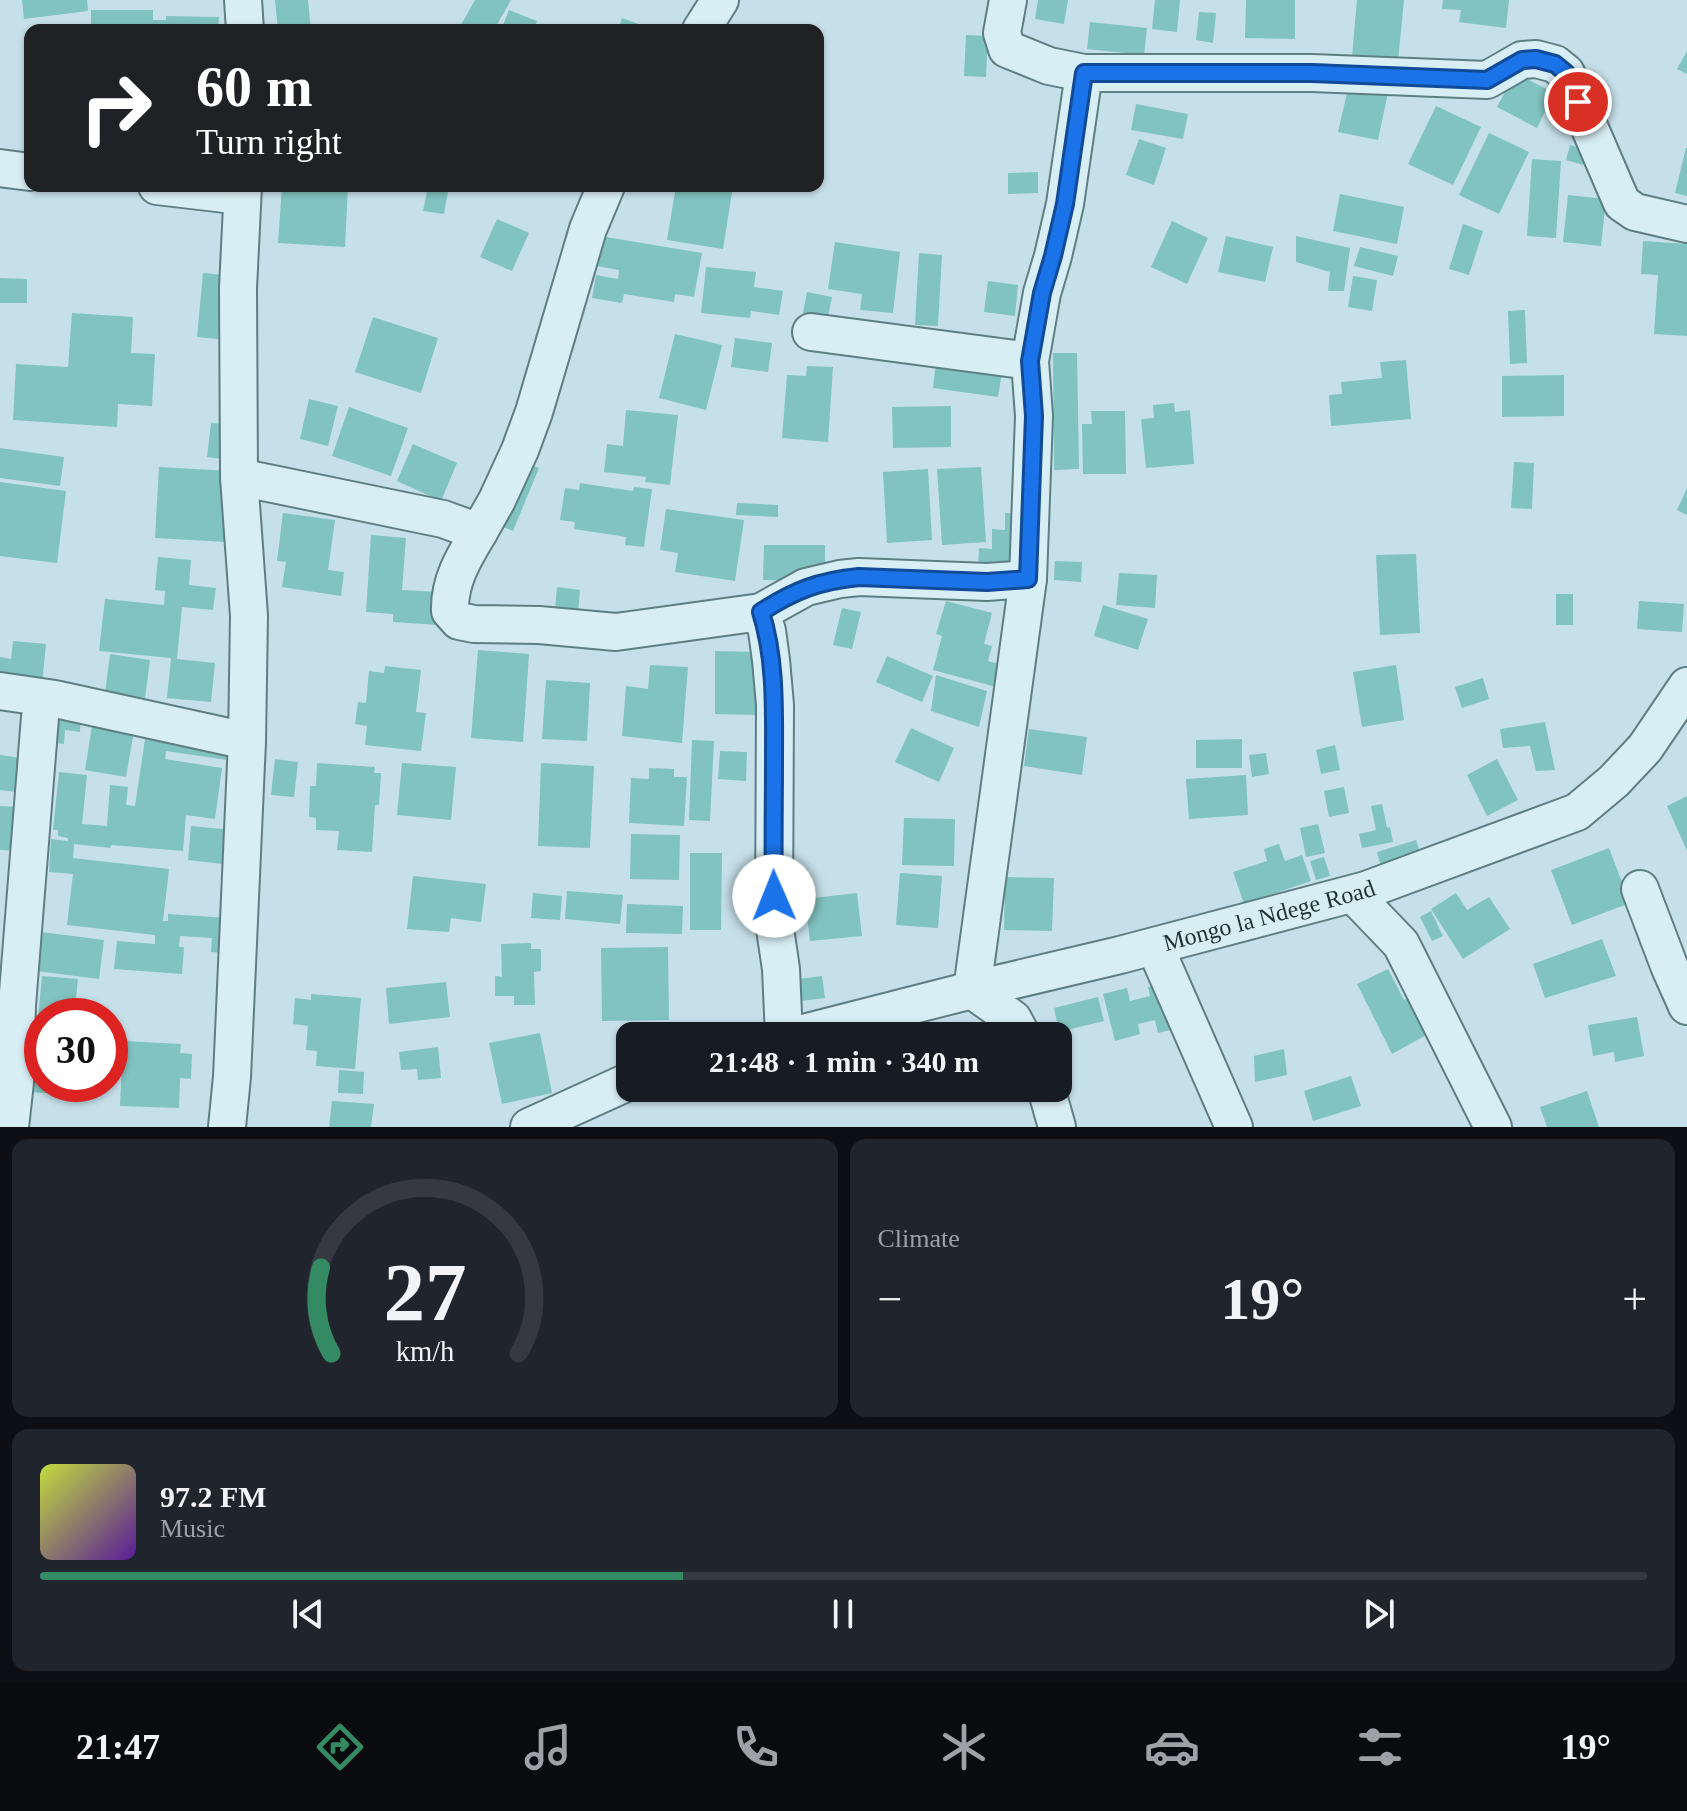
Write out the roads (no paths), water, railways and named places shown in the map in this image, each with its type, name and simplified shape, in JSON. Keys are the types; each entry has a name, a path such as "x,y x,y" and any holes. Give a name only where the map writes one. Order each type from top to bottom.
{"street":[{"path":"243,0 245,24"},
{"path":"705,24 720,0"},
{"path":"1008,0 1002,33 1007,49 1049,66 1084,73 1312,73 1487,80 1522,60 1536,59 1555,64 1566,73 1622,203 1635,212 1687,224"},
{"path":"1015,1022 972,990 1028,579 1034,416 1030,361 1042,293 1065,204 1084,73"},
{"path":"0,168 24,171"},
{"path":"227,1127 232,1077 247,741 249,616 239,477 238,288 242,192"},
{"path":"603,192 588,229 520,450 497,500 464,557 450,593 450,611 459,621 616,632 761,612 806,587 840,579 987,582 1028,579"},
{"path":"811,332 1030,361"},
{"path":"239,477 443,519 479,532"},
{"path":"761,612 769,645 775,705 774,922 781,969 783,1022"},
{"name":"Mongo la Ndege Road","path":"847,1022 1155,947 1353,894 1577,812 1614,781 1645,748 1687,686"},
{"path":"0,691 55,699 247,741"},
{"path":"10,1127 40,717"},
{"path":"1640,889 1687,1006"},
{"path":"1353,894 1401,944 1493,1127"},
{"path":"1155,947 1234,1127"},
{"path":"529,1127 616,1087"},
{"path":"1050,1102 1057,1127"}]}
